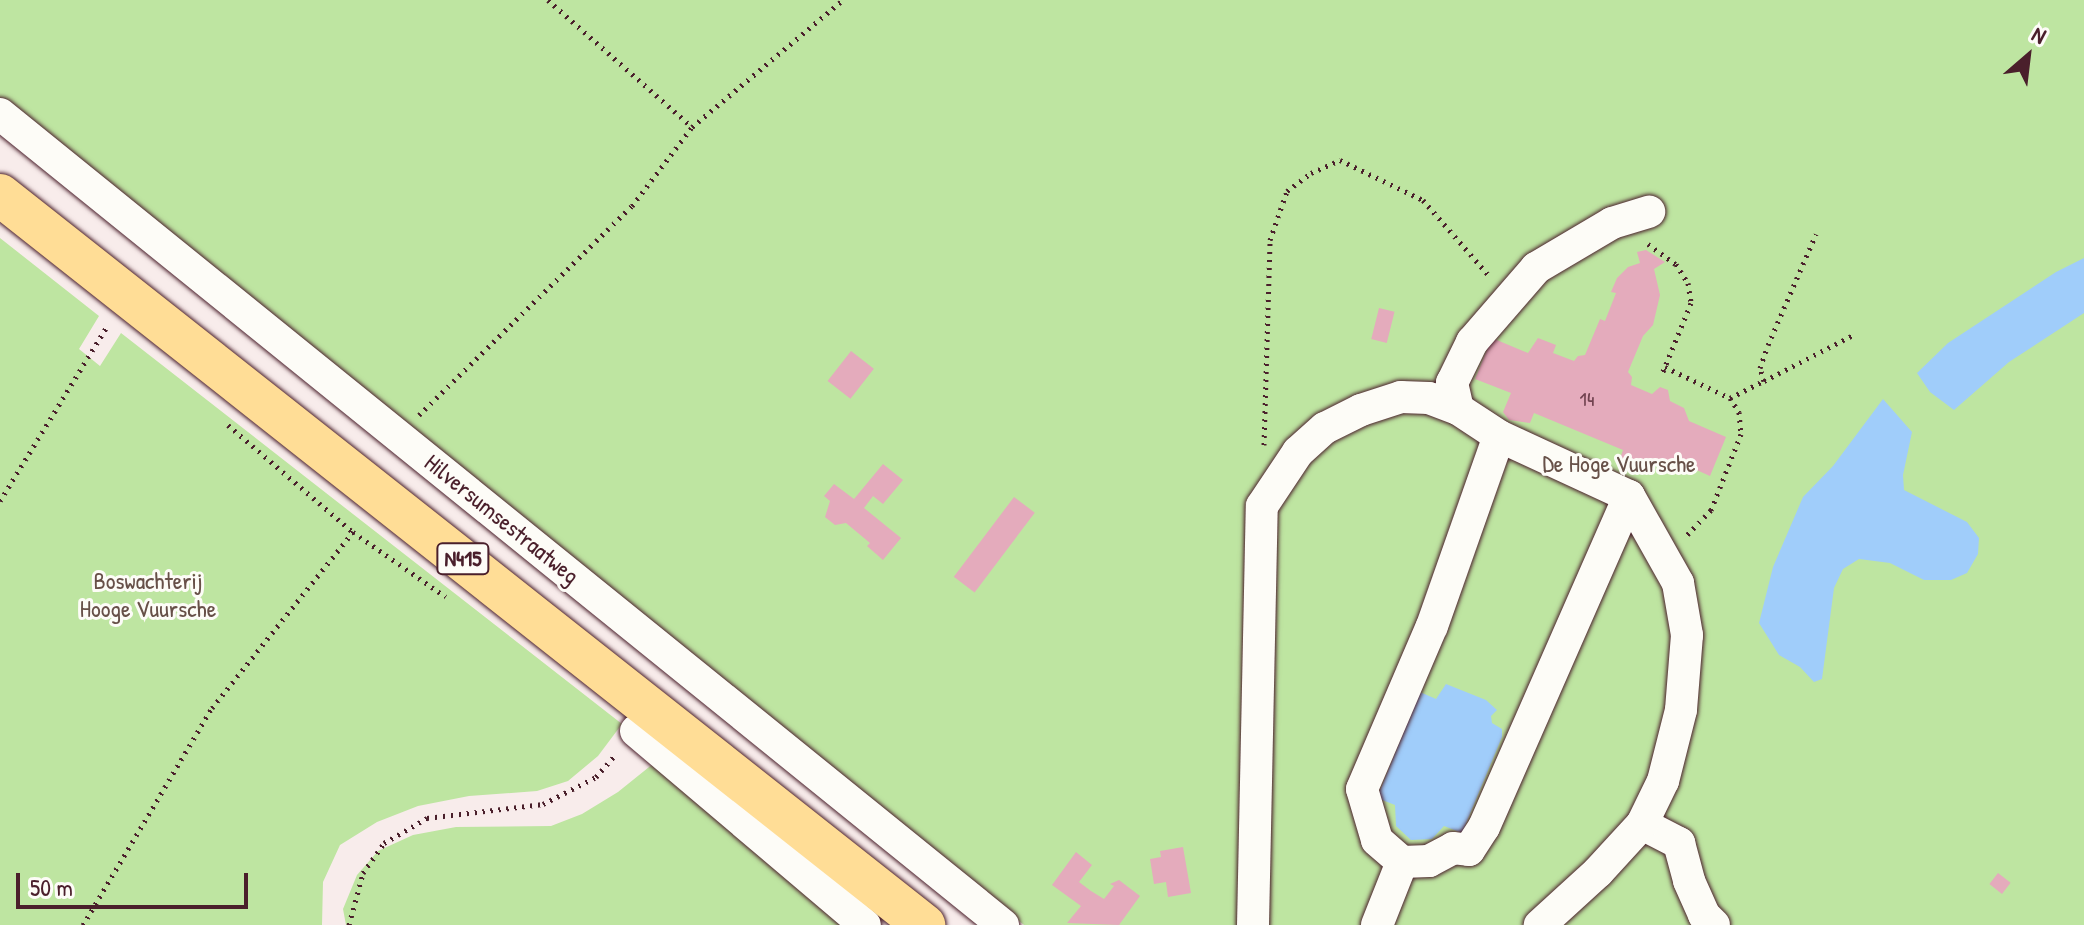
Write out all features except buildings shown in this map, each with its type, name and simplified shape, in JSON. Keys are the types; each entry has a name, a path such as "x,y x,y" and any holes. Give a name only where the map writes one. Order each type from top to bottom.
{"main road":[{"name":"N415","path":"0,195 924,925"}],"street":[{"name":"Hilversumsestraatweg","path":"0,114 1003,925"},
{"path":"1458,409 1452,383 1472,342 1536,268 1612,223 1649,212"},
{"path":"1253,925 1262,506 1298,452 1337,422 1401,397 1429,398 1458,409 1499,436 1629,496 1678,583 1687,635 1681,710 1663,781 1642,824 1598,872 1540,925"},
{"path":"1499,436 1432,626 1362,789 1377,840 1402,862 1429,861 1453,848 1469,850 1484,827 1629,496"},
{"path":"636,731 865,925"},
{"path":"1642,824 1679,843 1689,881 1704,915 1714,925"},
{"path":"1377,925 1402,862"}],"path":[{"path":"548,0 692,127"},
{"path":"399,435 632,206 692,127 843,0"},
{"path":"1262,506 1270,240 1287,191 1311,173 1340,160 1375,176 1423,200 1445,220 1473,261 1512,297"},
{"path":"1612,223 1664,254 1688,283 1691,303 1664,370 1730,398 1739,412 1741,434 1711,510 1693,531 1662,553"},
{"path":"1764,381 1760,368 1768,345 1816,234"},
{"path":"0,501 111,320"},
{"path":"1730,398 1853,335"},
{"path":"83,925 212,708 353,532"},
{"path":"349,925 363,873 384,843 427,818 543,804 596,777 636,731"}],"green space":[{"name":"De Hoge Vuursche","path":"0,0 2084,0 2084,925 1024,925 0,105"},
{"name":"Boswachterij Hooge Vuursche","path":"0,238 99,316 79,349 100,366 121,333 622,724 598,756 568,781 537,791 469,796 418,806 377,822 340,845 323,882 322,925 0,925"},
{"path":"664,755 874,925 346,925 343,909 357,875 378,851 413,835 456,827 551,826 582,814 618,792"}],"water":[{"path":"2084,258 2084,313 2009,362 1954,410 1930,392 1917,373 1948,343 2056,272"},
{"path":"1883,399 1912,432 1903,475 1904,490 1967,522 1979,538 1978,554 1967,573 1951,580 1924,580 1890,563 1859,559 1843,569 1834,588 1822,679 1814,682 1800,667 1779,655 1759,623 1773,567 1803,497 1833,466"},
{"path":"1446,684 1486,700 1497,710 1491,716 1492,723 1502,729 1502,737 1462,833 1444,826 1432,839 1411,840 1396,826 1395,805 1377,798 1420,692 1436,699"}]}
